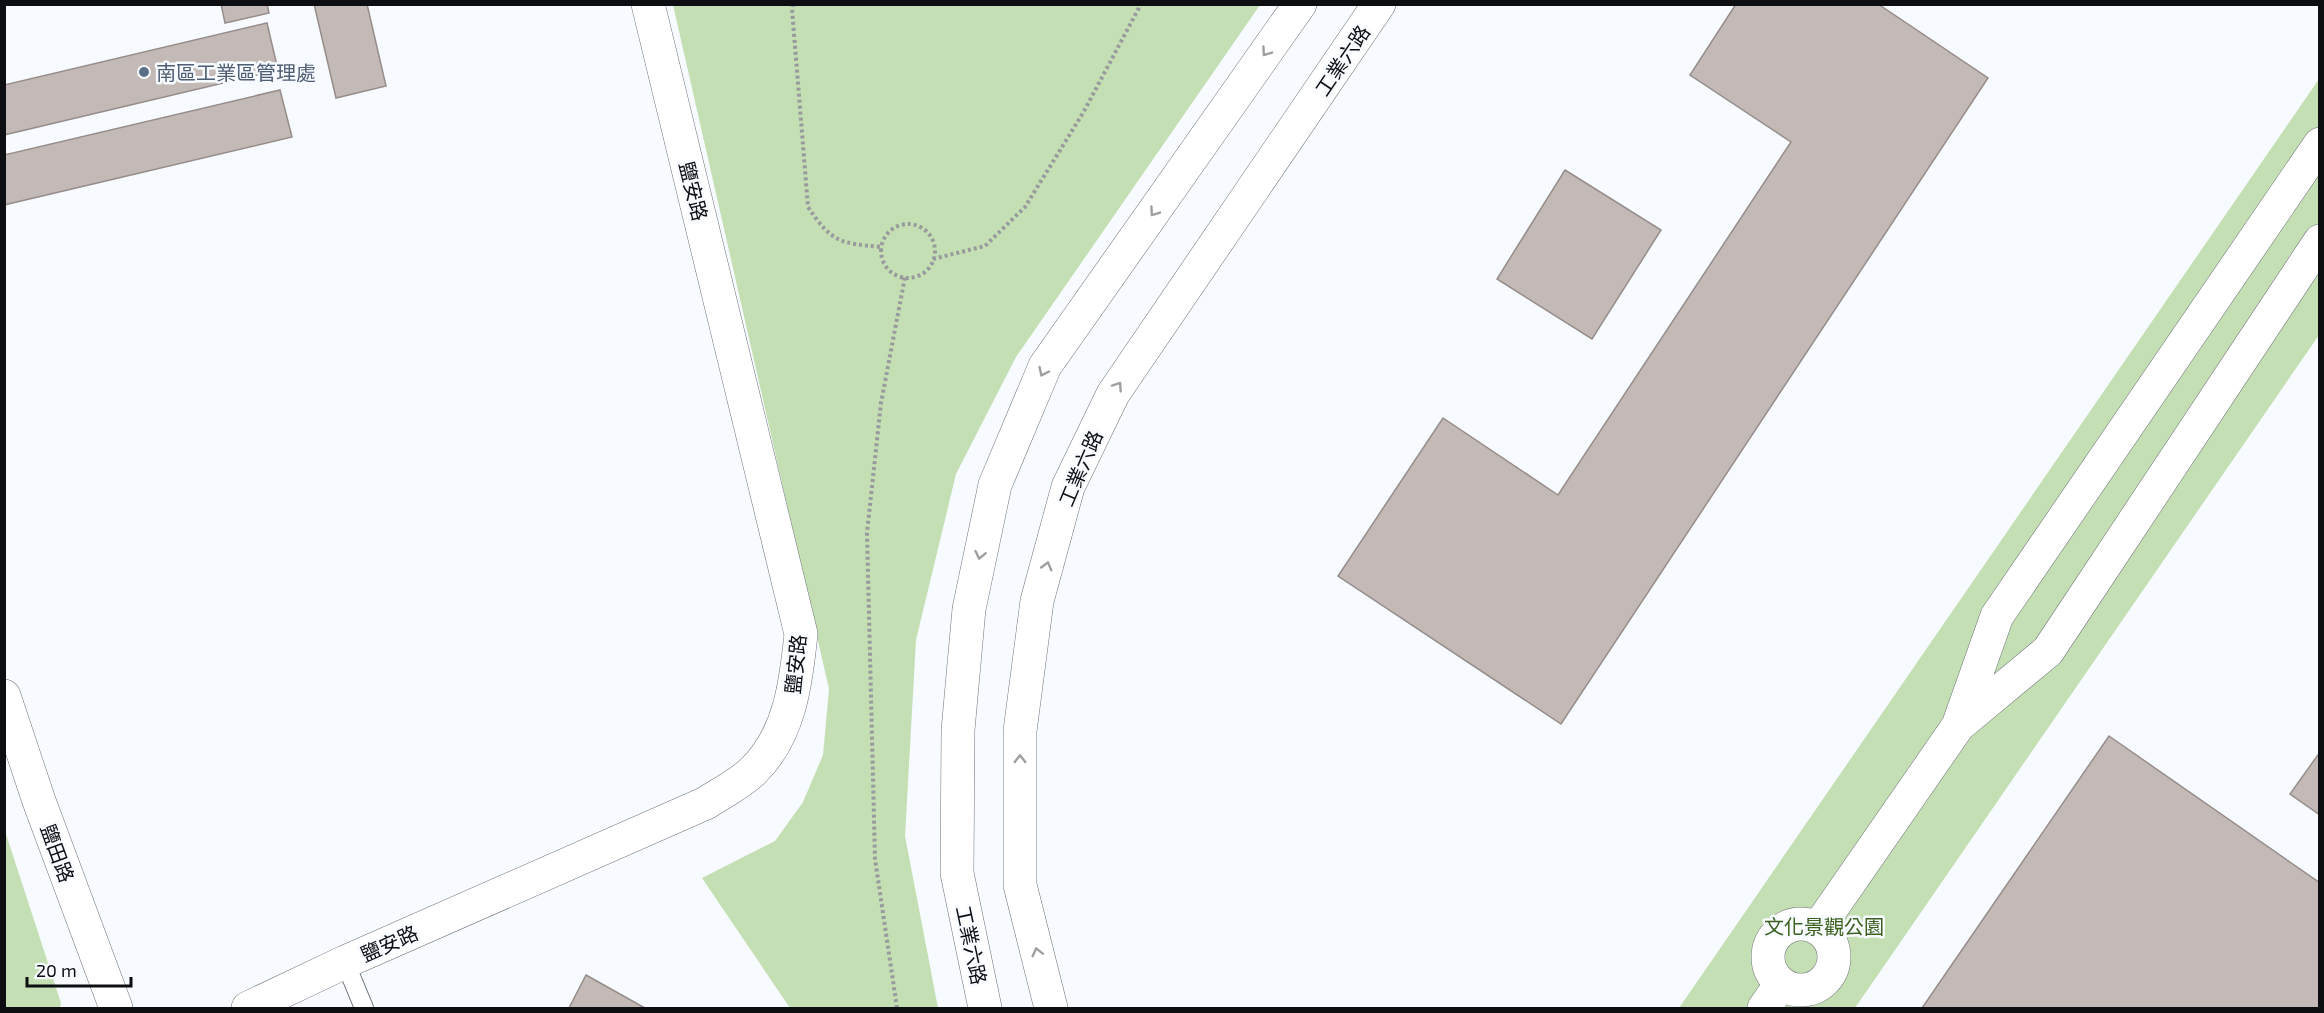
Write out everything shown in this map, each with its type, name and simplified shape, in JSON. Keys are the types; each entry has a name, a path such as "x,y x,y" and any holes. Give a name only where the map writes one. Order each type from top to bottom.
{"street":[{"name":"鹽安路","path":"248,1008 345,962 706,802 752,772 779,738 796,687 801,634 648,4"},
{"name":"工業六路","path":"985,1008 957,873 958,730 969,609 995,485 1045,366 1300,4"},
{"name":"工業六路","path":"1051,1008 1020,885 1020,731 1037,601 1068,486 1113,394 1379,4"},
{"path":"1818,928 1958,726 1997,616 2319,144"},
{"path":"1958,726 2048,651 2319,241"},
{"name":"鹽田路","path":"4,696 51,834 116,1008"},
{"path":"1796,924 1807,924 1818,928 1827,935 1834,955 1828,976 1811,988 1773,996 1773,976 1768,965 1767,954 1776,933 1796,924"}],"lane":[{"path":"345,962 364,1008"}],"path":[{"path":"793,4 808,207 822,229 845,243 881,247"},
{"path":"933,259 985,246 1025,207 1083,113 1141,4"},
{"path":"912,224 928,233 935,250 933,259 923,273 914,277 904,277 889,270 884,263 881,247 889,232 896,226 912,224"},
{"path":"897,1008 875,859 867,533 881,403 904,277"}],"green space":[{"path":"673,5 1260,5 1016,357 956,474 916,640 905,836 938,1008 790,1008 702,878 775,841 803,802 823,755 829,689"},
{"name":"文化景觀公園","path":"2319,79 2319,335 1855,1008 1679,1008"},
{"path":"5,831 61,1003 60,1008 5,1008"}],"building":[{"path":"221,4 267,4 269,13 225,23"},
{"path":"314,4 367,4 386,86 336,98"},
{"path":"1736,4 1878,4 1988,78 1561,724 1338,576 1443,418 1558,495 1791,142 1690,75"},
{"path":"267,23 278,70 4,135 4,85"},
{"path":"280,90 292,137 4,205 4,155"},
{"path":"1565,170 1661,230 1592,339 1497,279"},
{"path":"2109,736 2320,883 2320,1008 1922,1008"},
{"path":"2320,752 2320,815 2290,794"},
{"path":"586,975 645,1008 569,1008"}],"place":[{"name":"南區工業區管理處","path":"144,72"}]}
